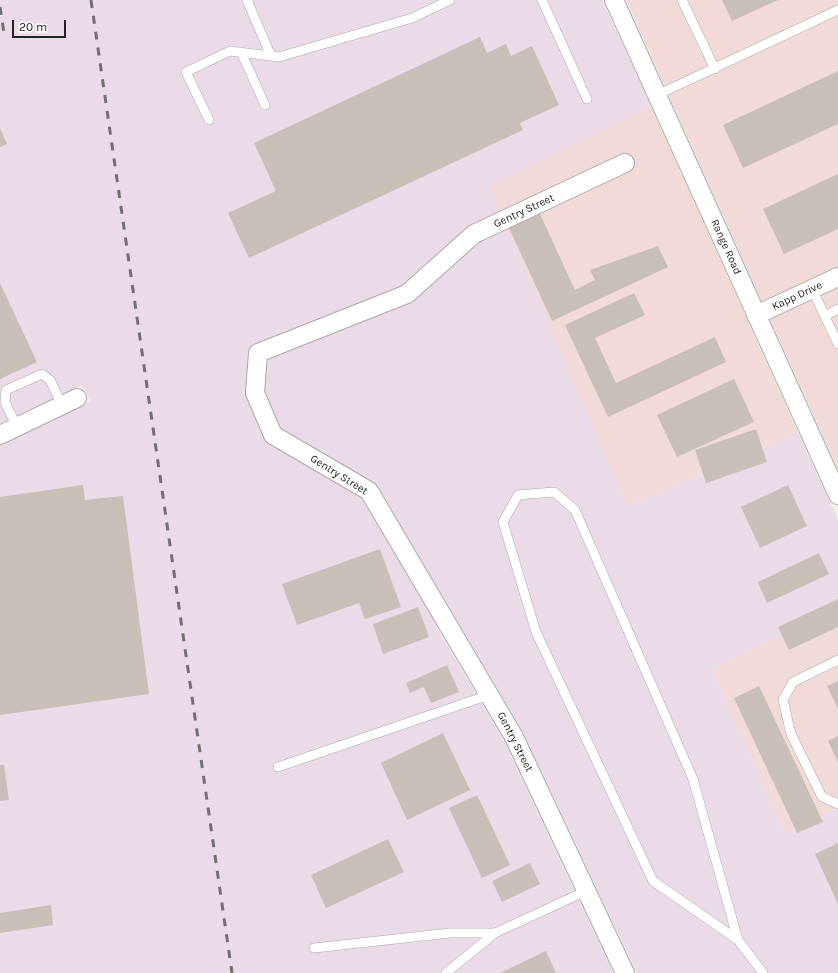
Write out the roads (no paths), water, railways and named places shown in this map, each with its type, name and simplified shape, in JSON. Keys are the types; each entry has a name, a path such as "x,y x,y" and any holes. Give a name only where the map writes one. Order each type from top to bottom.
{"street":[{"name":"Range Road","path":"614,0 838,494"},
{"name":"Gentry Street","path":"625,163 474,234 407,294 258,353 255,393 273,435 369,491 514,737 625,973"},
{"name":"Kapp Drive","path":"756,315 838,277"},
{"path":"0,435 70,401"}],"lane":[{"path":"247,0 271,56"},
{"path":"209,120 186,72 230,51 280,57 412,18 450,0"},
{"path":"542,0 587,99"},
{"path":"682,0 715,69"},
{"path":"657,95 838,10"},
{"path":"241,52 265,104"},
{"path":"812,289 838,344"},
{"path":"825,316 838,309"},
{"path":"17,427 5,402 6,390 42,374 50,380 70,401"},
{"path":"738,940 693,779 575,510 554,492 518,495 503,522 536,632 653,881 738,940 763,973"},
{"path":"838,660 792,682 783,700 791,734 822,797 838,804"},
{"path":"278,767 489,695"},
{"path":"446,973 495,933 586,890"},
{"path":"314,948 450,933 495,933"}],"railway":[{"path":"91,0 232,973"},
{"path":"0,7 4,33"}]}
